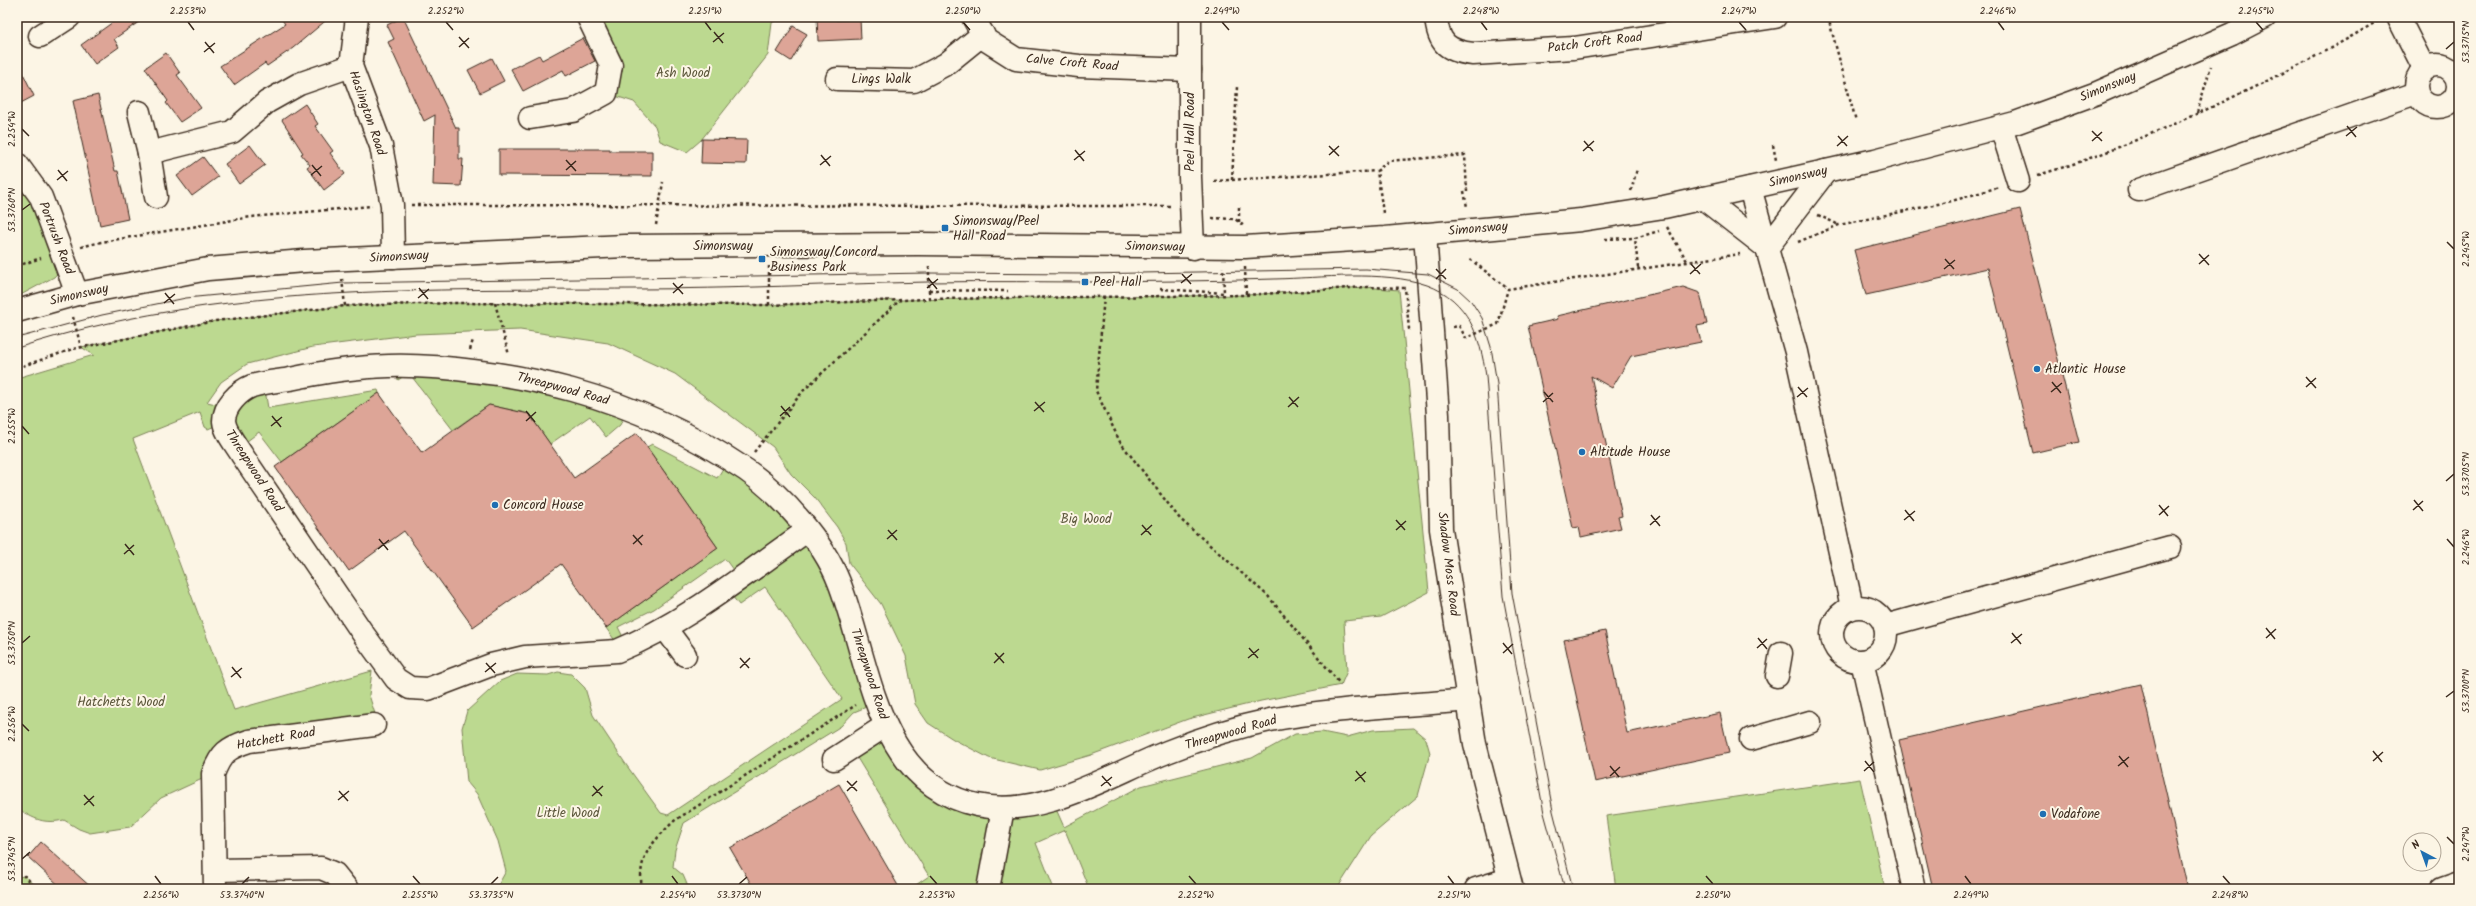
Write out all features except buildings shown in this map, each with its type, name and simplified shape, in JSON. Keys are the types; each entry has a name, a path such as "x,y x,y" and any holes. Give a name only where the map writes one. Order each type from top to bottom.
{"street":[{"path":"40,36 69,17"},
{"name":"Haslington Road","path":"358,17 351,66 381,146 392,205 393,257"},
{"path":"530,118 573,111 606,93 611,65 588,17"},
{"name":"Peel Hall Road","path":"1190,17 1193,248"},
{"name":"Patch Croft Road","path":"1436,17 1437,30 1441,40 1449,48 1457,52 1473,54 1574,48 1775,17"},
{"name":"Simonsway","path":"17,311 72,295 208,269 341,259 654,246 918,244 1193,248 1245,247 1425,234 1581,220 1664,207 1750,188 2001,127 2097,93 2232,34 2265,17"},
{"path":"2398,17 2424,68"},
{"name":"Calve Croft Road","path":"978,25 986,40 1016,59 1079,66 1190,70"},
{"name":"Lings Walk","path":"837,79 914,81 946,64 978,25"},
{"path":"2438,64 2451,70 2457,76 2458,90 2450,102 2444,106 2431,106 2419,98 2416,93 2416,79 2424,68 2438,64"},
{"path":"149,153 232,132 273,98 299,84 351,66"},
{"path":"2139,190 2416,93"},
{"path":"139,112 149,153 156,197"},
{"path":"2001,127 2018,182"},
{"name":"Portrush Road","path":"17,164 41,197 61,252 72,295"},
{"path":"1767,248 1826,170"},
{"path":"1750,188 1796,352 1852,607"},
{"path":"1703,198 1767,248"},
{"name":"Shadow Moss Road","path":"1425,234 1438,415 1441,529 1475,744 1510,884"},
{"name":"Threapwood Road","path":"808,530 740,578 642,642 617,651 525,657 490,665 428,689 410,688 396,679 364,635 242,454 224,422 225,415 238,394 253,386 332,371 391,366 449,369 516,377 628,407 735,464 770,491 808,530 830,563 838,581 861,648 873,694 885,726 901,754 935,786 956,798 977,805 1003,808 1034,806 1170,750 1268,720 1469,700"},
{"path":"1885,626 2170,547"},
{"path":"1852,607 1868,608 1875,611 1885,626 1886,642 1882,650 1876,656 1862,661 1850,660 1842,656 1833,641 1833,624 1838,616 1852,607"},
{"path":"665,628 685,655"},
{"path":"1777,676 1780,653"},
{"path":"1862,661 1914,889"},
{"path":"1751,739 1810,722"},
{"name":"Hatchett Road","path":"216,879 213,774 219,758 231,747 249,742 374,725"},
{"path":"834,759 885,726"},
{"path":"988,889 1003,808"},
{"path":"216,879 321,868 335,874 347,889"},
{"path":"2442,889 2459,883"},
{"path":"1476,889 1510,884"}],"path":[{"path":"1828,17 1856,121"},
{"path":"1795,244 1840,225 1952,201 2056,170 2197,114 2260,85 2351,38 2384,17"},
{"path":"2197,114 2212,60"},
{"path":"1232,180 1237,87"},
{"path":"1214,181 1377,171 1388,161 1465,155 1467,207"},
{"path":"1377,171 1383,213"},
{"path":"654,246 663,182"},
{"path":"17,266 61,252 101,242 251,217 392,205 1171,206"},
{"path":"1664,207 1667,228 1687,261"},
{"path":"1638,268 1634,238 1667,228"},
{"path":"768,246 769,305"},
{"path":"1470,259 1508,289 1742,253"},
{"path":"341,259 345,306"},
{"path":"929,262 929,299"},
{"path":"1160,289 1224,293 1223,264"},
{"path":"17,368 81,347 215,321 345,306 495,303 769,305 929,299 1246,295 1365,287 1405,288 1409,329"},
{"path":"1459,326 1466,338 1498,324 1508,289"},
{"path":"929,290 1008,290"},
{"path":"72,295 81,347"},
{"path":"1104,296 1096,391 1120,442 1180,519 1268,596 1341,685"},
{"path":"735,464 804,390 901,300"},
{"path":"495,303 516,377"},
{"path":"642,889 640,877 643,858 653,842 674,821 873,694"},
{"path":"17,877 25,876 36,889"}],"green space":[{"name":"Ash Wood","path":"588,17 779,17 772,23 768,55 701,140 687,152 660,141 655,126 634,102 606,93 611,65"},
{"path":"36,190 66,264 54,277 17,297 17,196"},
{"name":"Big Wood","path":"1365,287 1399,290 1429,592 1381,617 1344,621 1347,671 1341,685 1261,701 1188,719 1091,755 1040,770 989,758 953,739 928,723 915,704 906,656 881,604 849,563 846,543 837,527 815,498 791,474 773,447 675,374 608,343 520,330 416,334 313,347 247,364 221,382 207,402 229,407 264,384 268,408 378,390 379,393 282,462 259,432 238,448 224,422 208,429 205,427 200,412 133,439 234,710 372,671 369,695 376,717 249,741 213,774 161,798 130,827 90,833 79,829 64,820 51,822 40,820 29,816 17,808 17,378 94,355 81,347 215,321 345,306 453,303 769,305 901,300 1246,295"},
{"path":"397,366 449,369 516,377 628,407 620,425 606,437 590,416 550,444 529,414 489,405 453,430 409,373 398,380"},
{"name":"Little Wood","path":"652,444 717,478 729,459 808,530 876,703 854,712 841,726 684,823 675,850 673,867 683,875 689,889 496,889 506,871 498,841 477,794 467,782 462,728 467,711 500,681 517,674 548,675 558,672 571,674 585,688 593,715 627,766 661,813 668,815 842,699 765,587 739,605 726,588 739,578 725,559 654,609 618,627 628,647 621,649 606,628 718,548 647,447"},
{"path":"885,726 956,798 1052,800 1064,827 1141,786 1252,758 1295,734 1322,732 1347,737 1373,730 1413,728 1426,739 1430,753 1418,796 1371,836 1337,889 1089,889 1065,830 1036,843 1054,889 910,889 929,876 851,748"},
{"path":"1860,779 1885,889 1616,889 1606,816"},
{"path":"25,876 37,889 17,889 17,877"}],"tram line":[{"path":"17,338 102,315 186,298 343,283 928,273 1084,274 1366,269 1428,274 1458,289 1471,301 1482,318 1491,347 1497,384 1512,593 1553,811 1573,889"},
{"path":"17,348 92,327 169,312 246,301 323,294 401,291 708,288 950,282 1211,281 1352,276 1372,276 1410,280 1427,285 1453,300 1463,310 1476,334 1480,347 1486,376 1503,596 1544,813 1565,889"}],"place":[{"name":"Simonsway/Peel Hall Road","path":"945,228"},
{"name":"Simonsway/Concord Business Park","path":"762,259"},
{"name":"Peel Hall","path":"1085,282"},
{"name":"Atlantic House","path":"2037,369"},
{"name":"Altitude House","path":"1582,452"},
{"name":"Concord House","path":"495,505"},
{"name":"Vodafone","path":"2043,814"}],"park label":[{"name":"Hatchetts Wood","path":"121,702"}]}
